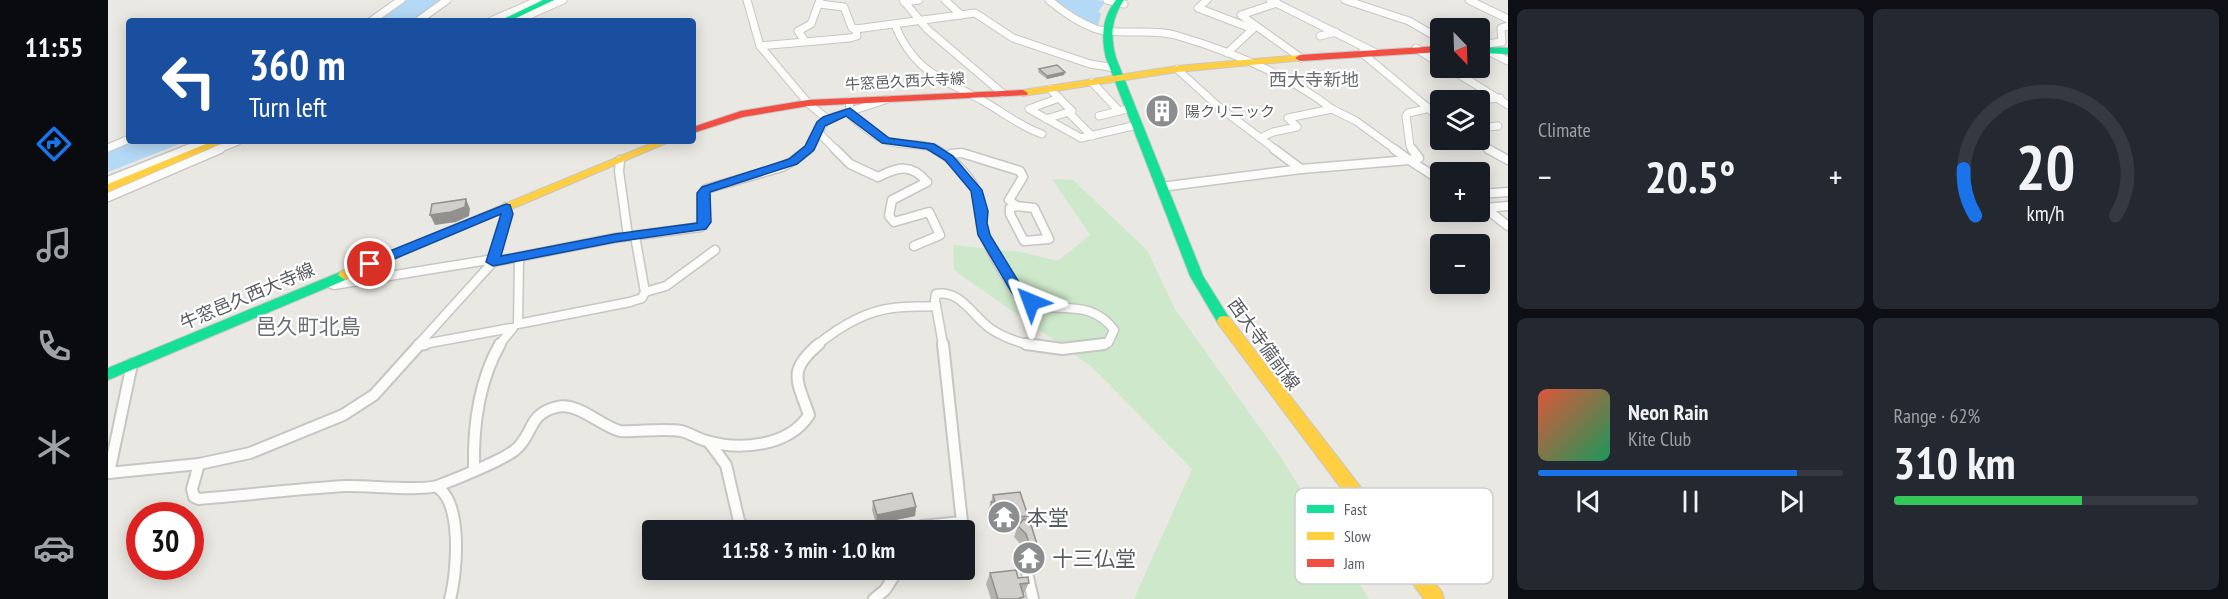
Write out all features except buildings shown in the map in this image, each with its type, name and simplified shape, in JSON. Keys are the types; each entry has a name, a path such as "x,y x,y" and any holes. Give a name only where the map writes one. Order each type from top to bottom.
{"main road":[{"path":"510,18 550,0"},
{"name":"西大寺備前線","path":"1119,1 1110,31 1121,68 1117,72 1125,109 1137,125 1197,276 1221,317 1249,357 1350,488"},
{"path":"1490,49 1506,45"},
{"name":"牛窓邑久西大寺線","path":"696,129 741,114 808,103 849,106 891,98 1002,93 1054,94 1117,72 1430,49"},
{"path":"108,188 215,144"},
{"name":"牛窓邑久西大寺線","path":"108,374 659,144"},
{"name":"西大寺備前線","path":"1423,584 1435,599"}],"street":[{"path":"375,18 401,0"},
{"path":"422,18 447,0"},
{"path":"498,18 539,0"},
{"path":"523,18 563,0"},
{"path":"747,0 760,46 808,103 827,119"},
{"path":"904,1 919,0"},
{"path":"945,0 961,15"},
{"path":"1049,0 1061,10 1092,27 1110,31 1172,34 1253,62 1289,80 1308,94 1314,95 1332,110 1356,121 1430,174"},
{"path":"1207,0 1198,8 1253,29 1227,53"},
{"path":"1270,0 1336,32 1368,52 1428,108"},
{"path":"1345,0 1409,21 1430,33"},
{"path":"1469,0 1508,19"},
{"path":"904,1 919,21 1002,93"},
{"path":"804,41 798,31 811,24 820,2 844,7 852,28 856,29 975,14 1012,38 1117,72"},
{"path":"1277,3 1241,15 1301,58"},
{"path":"895,25 902,46 920,65 967,95 984,102 1024,129 1042,134"},
{"path":"1506,45 1501,28 1508,26"},
{"path":"760,46 855,38 856,29"},
{"path":"1320,36 1336,32"},
{"path":"1416,48 1430,57"},
{"path":"1490,54 1508,61"},
{"path":"1177,69 1219,107 1301,169"},
{"path":"1465,78 1508,105"},
{"path":"1092,82 1125,109"},
{"path":"1046,119 1072,111 1054,94 1029,109 1046,119 1081,138 1137,125"},
{"path":"1490,99 1508,98"},
{"path":"327,282 334,285 701,226 704,222 703,193 706,189 793,161 806,153 817,131 827,119 849,106 851,116 886,140 930,146 949,158 976,190 982,211 980,223 984,235 1020,295 1031,302 1092,310 1110,320 1114,330 1114,335 1108,343 1081,349 1036,347 1015,341 991,329 951,294 936,294 947,367 962,520"},
{"path":"1161,187 1341,164 1419,158 1410,146 1406,116 1408,113 1428,108"},
{"path":"1099,116 1125,109"},
{"path":"1260,138 1298,126 1288,118 1332,110"},
{"path":"1068,112 1092,136"},
{"path":"1490,127 1498,126"},
{"path":"817,131 850,165 878,177 895,168 911,167 921,173 927,182 892,200 889,216 894,222 929,212 940,235 914,246"},
{"path":"108,148 126,140"},
{"path":"108,181 189,144"},
{"path":"108,176 199,144"},
{"path":"108,197 231,144"},
{"path":"1490,150 1508,160"},
{"path":"949,158 951,154 962,153 1020,171 1023,177 1009,200 1016,206 1034,208 1049,239 1028,242 1022,240 1009,211 1016,206"},
{"path":"418,345 642,298 645,292 619,171 620,160"},
{"path":"1490,193 1508,192"},
{"path":"1490,206 1508,206"},
{"path":"132,364 109,473 199,464 250,453 343,415 374,395 493,261 507,214 506,207"},
{"path":"1490,212 1508,226"},
{"path":"645,292 661,290 674,282 687,266 715,250"},
{"path":"474,469 473,442 485,383 497,349 503,338 515,326 519,257"},
{"path":"199,464 192,489 194,497 199,499 346,486 437,486 514,451 525,437 533,420 548,410 560,406 577,409 612,429 634,432 681,431 709,442 761,445 784,437 806,423 809,415 796,378 796,370 813,349 864,315 887,308 936,306"},
{"path":"709,442 726,465 739,520"},
{"path":"437,486 447,498 452,521 455,579 450,599"},
{"path":"1027,573 1034,599"},
{"path":"874,599 885,590 892,580"}],"green space":[{"path":"1052,179 1073,180 1147,250 1175,309 1280,456 1300,488 1295,488 1295,584 1360,584 1369,599 1134,599 1192,469 1092,367 954,270 953,245 1020,252 1058,261 1090,235"}],"water":[{"path":"407,0 441,0 415,18 380,18"},
{"path":"1052,0 1105,2 1098,12 1101,13 1098,27 1065,10"},
{"path":"126,143 179,144 108,172 108,150"}],"traffic: fast":[{"path":"510,18 550,0"},
{"path":"1120,0 1109,20 1108,42 1111,58 1197,276 1224,321"},
{"path":"1490,50 1508,51"},
{"path":"108,374 345,275"}],"traffic: slow":[{"path":"1023,93 1177,69 1300,58"},
{"path":"108,188 215,144"},
{"path":"345,275 659,144"},
{"path":"1224,321 1351,488"},
{"path":"1424,584 1435,599"}],"traffic: jam":[{"path":"1300,58 1430,50"},
{"path":"696,129 741,114 808,103 1023,93"}],"place":[{"name":"陽クリニック","path":"1162,111"},
{"name":"本堂","path":"1004,517"},
{"name":"十三仏堂","path":"1029,558"}],"district":[{"name":"西大寺新地","path":"1314,79"},
{"name":"邑久町北島","path":"308,326"}],"route":[{"path":"370,264 506,207 507,214 493,262 615,238 701,226 704,222 703,193 706,189 793,161 810,148 820,125 827,119 850,111 851,116 886,140 930,146 949,158 976,190 982,211 980,223 984,235 1012,284 1020,295 1031,302"}]}
